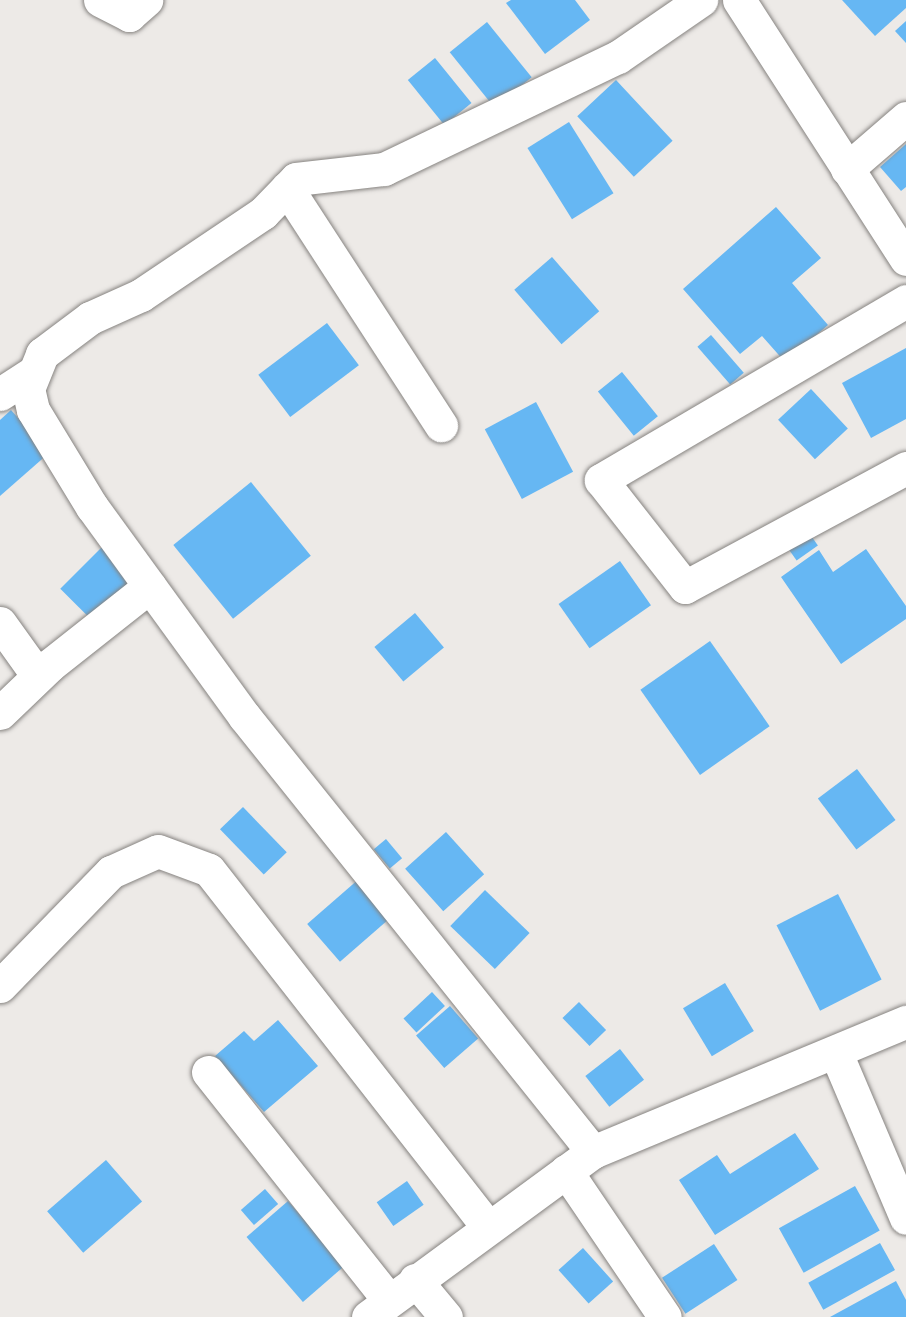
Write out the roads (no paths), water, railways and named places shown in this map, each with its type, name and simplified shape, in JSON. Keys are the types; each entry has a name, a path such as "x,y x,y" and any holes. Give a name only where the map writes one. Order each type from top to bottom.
{"street":[{"path":"100,0 129,15 146,0"},
{"path":"593,1152 244,717 92,507 33,410 27,389 42,354 90,318 185,267 263,213 296,178 384,169 480,126 618,57 701,0"},
{"path":"739,0 906,259"},
{"path":"847,169 906,118"},
{"path":"287,188 441,425"},
{"path":"906,302 601,480 685,587 906,468"},
{"path":"0,394 34,372"},
{"path":"0,713 38,675 150,586"},
{"path":"0,623 38,675"},
{"path":"0,986 111,872 158,851 209,870 488,1227"},
{"path":"208,1072 378,1308 593,1152 906,1022"},
{"path":"836,1053 906,1218"},
{"path":"566,1171 665,1317"},
{"path":"416,1281 446,1317"}]}
